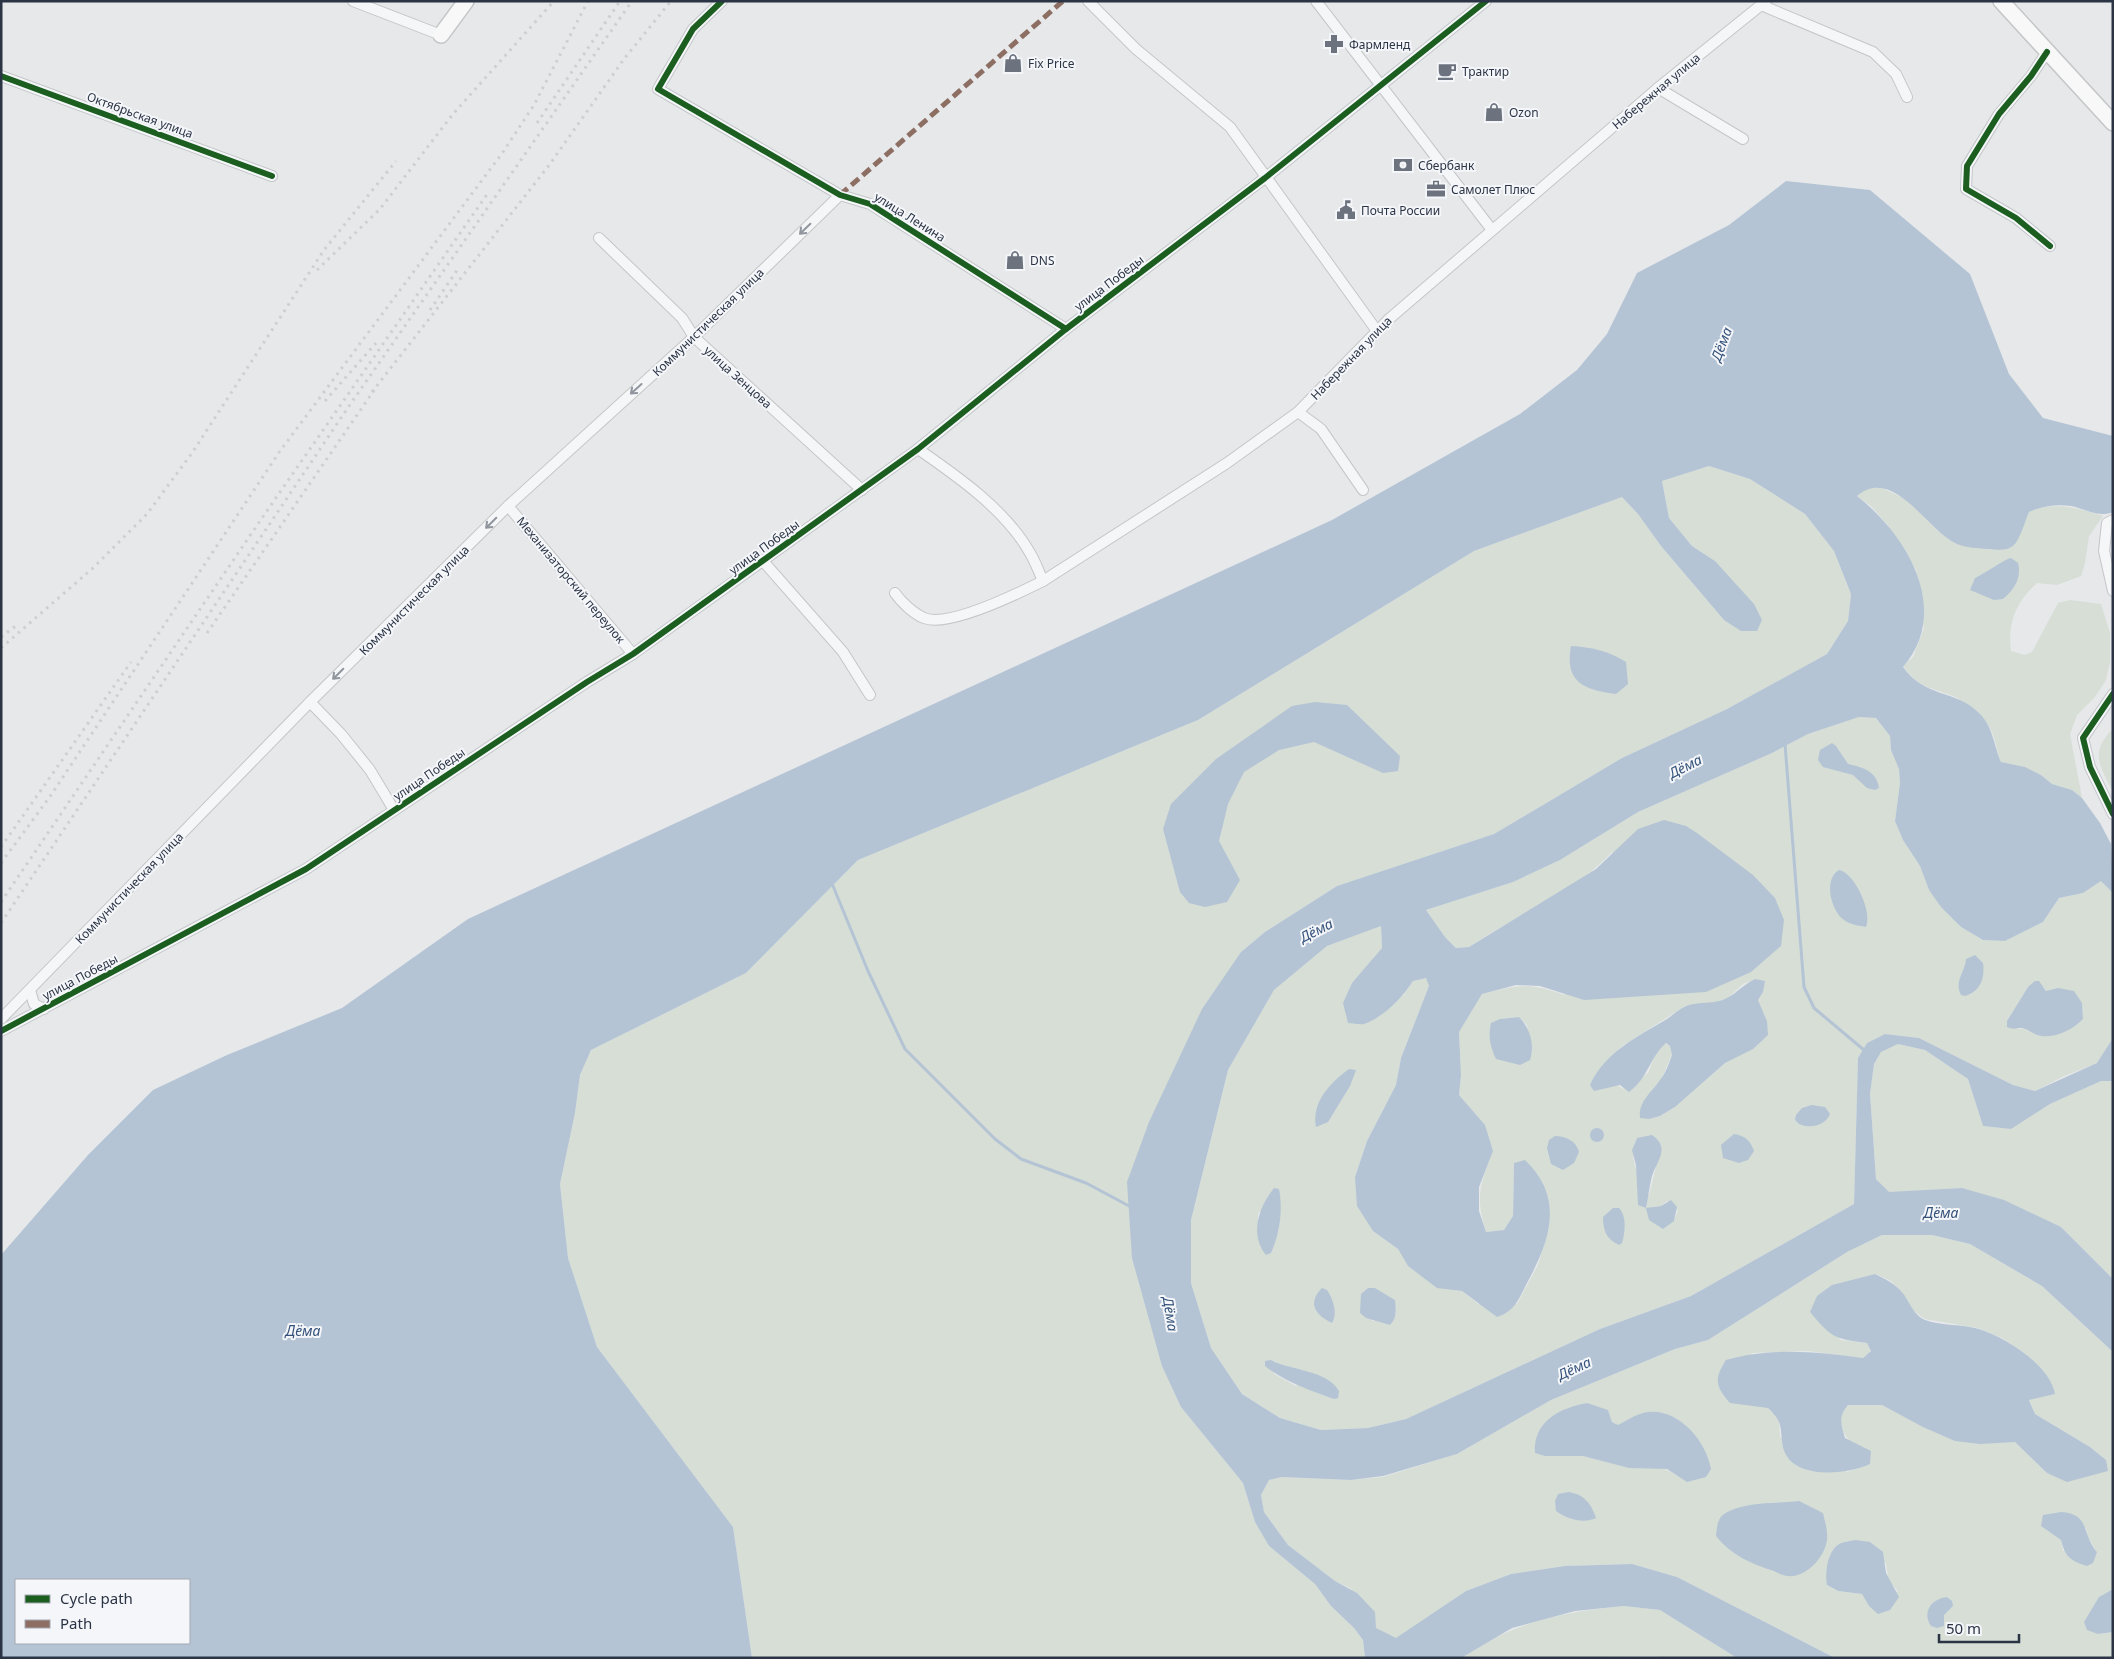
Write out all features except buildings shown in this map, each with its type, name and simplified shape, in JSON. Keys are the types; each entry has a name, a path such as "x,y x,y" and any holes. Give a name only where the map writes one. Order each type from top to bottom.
{"street":[{"path":"353,1 441,35 466,1"},
{"name":"улица Ленина","path":"722,1 693,29 658,89 840,195 870,204 1066,329"},
{"path":"1088,1 1136,49 1230,127 1377,331"},
{"path":"1316,1 1492,230"},
{"name":"улица Победы","path":"1,1032 306,869 633,654 918,449 1066,329 1265,178 1486,1"},
{"path":"2001,1 2112,123"},
{"path":"1764,3 1872,52 1896,74 1907,97"},
{"name":"Набережная улица","path":"895,594 924,618 951,619 1011,597 1043,581 1227,464 1298,412 1377,331 1492,230 1658,88 1764,3"},
{"path":"2047,52 2031,76 1999,114 1968,166 1966,189 2016,218 2050,246"},
{"name":"Октябрьская улица","path":"1,76 272,176"},
{"path":"1658,88 1743,139"},
{"name":"Коммунистическая улица","path":"1,1019 310,702 508,506 694,336 840,195"},
{"name":"улица Зенцова","path":"599,238 682,318 694,336 862,490"},
{"path":"1298,412 1321,429 1363,490"},
{"path":"918,449 966,482 1009,525 1030,552 1043,581"},
{"name":"Механизаторский переулок","path":"508,506 633,654"},
{"path":"2113,520 2107,523 2104,551 2113,591"},
{"path":"764,561 843,652 870,695"},
{"path":"2113,694 2083,738 2090,767 2113,814"},
{"path":"310,702 341,734 370,770 394,810"},
{"path":"30,990 34,1004 44,1009"}],"shaded area":[{"path":"1709,466 1750,479 1805,514 1834,551 1851,594 1848,621 1827,654 1727,709 1622,758 1494,834 1337,886 1265,932 1241,952 1149,1122 1181,1407 1243,1483 1255,1522 1269,1546 1315,1584 1331,1606 1354,1628 1363,1640 1365,1658 752,1658 733,1527 597,1347 568,1258 560,1184 575,1113 580,1075 591,1050 746,973 858,860 1198,720 1474,551 1622,497 1724,620 1715,561 1692,546 1669,518 1662,481"},
{"path":"1880,487 1909,501 1938,531 2014,545 2029,512 2057,506 2085,510 2103,516 2089,536 2081,576 2057,585 2037,583 2018,605 2010,631 2011,651 2025,655 2032,652 2058,603 2070,600 2101,604 2110,633 2110,662 2106,680 2095,697 2077,715 2070,734 2082,798 2072,790 2052,784 2041,775 2025,768 2001,762 1993,734 1982,719 1958,699 1920,683 1903,666 1913,657 1924,628 1916,570 1887,524 1872,507 1857,496 1865,489"},
{"path":"1859,717 1876,718 1890,736 1891,750 1899,768 1900,783 1895,821 1903,840 1920,866 1929,890 1961,927 1983,940 2005,941 2043,922 2059,898 2083,893 2102,880 2113,893 2113,1038 2098,1063 2064,1076 2035,1091 2013,1085 1919,1038 1885,1034 1867,1043 1858,1058 1854,1204 1691,1296 1600,1329 1406,1419 1368,1428 1321,1430 1280,1418 1242,1394 1211,1348 1191,1283 1191,1220 1228,1070 1274,990 1327,946 1381,926 1382,948 1371,961 1403,996 1413,981 1426,977 1429,986 1401,1058 1396,1085 1367,1141 1355,1177 1373,1231 1398,1249 1408,1266 1437,1287 1462,1291 1478,1304 1517,1304 1538,1265 1549,1227 1514,1163 1513,1216 1504,1230 1486,1232 1481,1209 1480,1191 1493,1151 1470,1108 1459,1095 1461,1075 1459,1031 1482,994 1523,986 1541,988 1564,995 1613,851 1580,880 1563,892 1469,947 1456,948 1445,937 1426,910 1513,882 1560,860 1638,812 1772,753 1808,734","holes":["1755,979 1763,992 1758,1000 1767,1021 1738,1056 1725,1063 1675,1107 1660,1116 1649,1119 1651,1091 1661,1080 1672,1054 1670,1046 1665,1043 1656,1053 1648,1073 1624,1089 1616,1085 1594,1091 1602,1065 1622,1046 1685,1006 1718,1002 1728,998 1743,984","2028,987 2044,987 2046,991 2082,1003 2083,1019 2062,1032 2051,1036 2044,1036 2024,1029 2018,1029 2007,1021","1519,1017 1527,1025 1532,1054 1500,1019","1637,1138 1656,1166 1649,1196 1635,1168 1633,1152","1280,1197 1279,1229 1271,1253 1266,1255 1258,1239 1258,1213","1667,1201 1678,1210 1674,1221 1652,1207 1661,1206","1375,1288 1395,1300 1396,1314 1373,1321 1360,1313","1315,1300 1333,1301 1334,1312","1272,1360 1290,1369 1307,1372 1296,1386 1274,1374"]},
{"path":"2113,729 2113,791 2101,766 2099,752 2101,744"},
{"path":"1898,1044 1925,1050 1968,1079 1983,1126 2011,1129 2050,1104 2101,1081 2113,1081 2113,1279 2061,1227 1962,1188 1889,1193 1876,1179 1870,1094 1874,1064 1881,1052"},
{"path":"1882,1235 1932,1235 1970,1244 2042,1286 2113,1352 2113,1589 2099,1597 2098,1634 2113,1632 2113,1658 1835,1658 1677,1577 1632,1564 1565,1566 1511,1574 1466,1591 1396,1639 1376,1628 1374,1612 1350,1588 1335,1581 1288,1545 1264,1512 1261,1495 1269,1480 1282,1477 1351,1480 1383,1477 1457,1454 1551,1400 1675,1349 1708,1340 1847,1252","holes":["1876,1274 1891,1281 1902,1292 1911,1309 1925,1319 1978,1328 2002,1338 2036,1364 2055,1394 2029,1399 2035,1414 2090,1447 2106,1460 2047,1473 2015,1442 2001,1442 1898,1413 1882,1405 1848,1405 1843,1413 1842,1429 1870,1464 1847,1472 1780,1437 1779,1420 1768,1408 1751,1353 1808,1351 1863,1358 1871,1351 1867,1343 1840,1340 1832,1285","1607,1410 1612,1422 1618,1425 1676,1418 1700,1442 1677,1476 1664,1469 1653,1467 1635,1468 1582,1456 1535,1453","2041,1526 2086,1528 2088,1537 2097,1552 2063,1551 2061,1540","1839,1544 1886,1563 1889,1582 1898,1591 1869,1606 1862,1594 1837,1591 1827,1585 1827,1573 1832,1554"]},
{"path":"1624,1606 1660,1610 1737,1658 1660,1658 1657,1656 1461,1658 1480,1646 1519,1627 1559,1616"}],"water":[{"name":"Дёма","path":"1786,181 1870,190 1970,274 2009,374 2043,418 2113,436 2113,512 2097,514 2071,506 2060,505 2034,510 2029,512 2016,543 2007,549 1976,548 1957,544 1934,527 1897,494 1884,489 1871,489 1857,496 1892,531 1906,552 1917,575 1923,598 1924,622 1917,645 1903,667 1921,684 1971,706 1980,714 1991,731 2001,762 2025,767 2041,775 2052,784 2072,790 2082,798 2100,823 2111,844 2113,893 2101,881 2083,893 2059,898 2043,922 2005,941 1983,940 1961,927 1941,907 1929,890 1920,866 1903,840 1895,821 1900,783 1899,769 1891,750 1890,736 1876,718 1859,717 1808,734 1772,753 1638,812 1560,860 1513,882 1426,910 1445,937 1456,948 1469,947 1596,869 1638,829 1664,820 1686,826 1753,875 1775,898 1784,920 1781,946 1751,972 1706,992 1584,1000 1540,986 1516,985 1482,994 1459,1032 1461,1075 1459,1095 1485,1125 1493,1151 1479,1187 1479,1211 1486,1232 1504,1230 1513,1216 1514,1163 1525,1160 1538,1174 1545,1189 1549,1205 1550,1220 1542,1251 1521,1295 1512,1308 1497,1317 1462,1291 1437,1288 1408,1266 1398,1249 1373,1231 1357,1206 1355,1177 1367,1141 1396,1085 1401,1058 1429,986 1426,978 1413,981 1404,994 1379,1017 1364,1024 1348,1023 1343,1003 1352,983 1382,948 1381,926 1327,946 1274,990 1228,1070 1191,1220 1191,1283 1211,1348 1242,1394 1280,1418 1321,1430 1368,1428 1406,1419 1600,1329 1691,1296 1854,1204 1858,1058 1867,1043 1885,1034 1919,1038 2013,1085 2035,1091 2097,1063 2113,1038 2113,1081 2101,1081 2050,1104 2011,1129 1983,1126 1968,1079 1925,1050 1898,1044 1881,1052 1874,1064 1870,1094 1876,1179 1889,1192 1962,1188 2004,1200 2061,1227 2113,1279 2113,1352 2042,1286 1970,1244 1932,1235 1882,1235 1847,1252 1708,1340 1675,1349 1551,1400 1457,1454 1383,1476 1351,1480 1282,1477 1269,1480 1261,1495 1264,1512 1288,1545 1335,1581 1357,1593 1375,1612 1376,1628 1396,1638 1466,1591 1511,1574 1565,1566 1632,1564 1677,1577 1835,1658 1737,1658 1660,1610 1624,1606 1575,1611 1512,1628 1461,1658 1365,1658 1363,1640 1354,1628 1331,1606 1315,1584 1269,1546 1255,1522 1243,1483 1181,1407 1162,1366 1132,1258 1127,1182 1149,1122 1202,1009 1241,952 1265,932 1337,886 1494,834 1622,758 1727,709 1827,654 1848,621 1851,594 1834,551 1805,514 1750,479 1709,466 1662,481 1669,518 1692,546 1715,561 1754,604 1762,620 1757,631 1741,631 1724,620 1622,497 1474,551 1198,720 858,860 746,973 591,1050 580,1075 575,1113 560,1184 568,1258 597,1347 733,1527 752,1658 1,1658 1,1255 88,1155 153,1090 227,1055 342,1008 468,919 1332,520 1520,414 1577,370 1607,334 1637,273 1729,225"},
{"path":"2011,558 2018,563 2019,574 2014,588 2003,599 1994,600 1970,590 1975,578"},
{"path":"1571,646 1599,650 1626,662 1628,684 1616,694 1586,687 1574,676 1571,669"},
{"path":"1315,702 1347,705 1400,756 1398,771 1383,773 1314,742 1279,750 1244,772 1228,804 1219,841 1240,880 1227,902 1205,907 1189,903 1180,892 1163,829 1171,804 1216,759 1292,706"},
{"path":"1832,743 1848,764 1863,768 1872,774 1878,782 1879,788 1875,790 1867,788 1853,775 1823,767 1818,760 1820,750"},
{"path":"1839,870 1845,872 1851,878 1861,894 1867,912 1866,927 1846,921 1835,910 1830,887 1834,874"},
{"path":"1975,955 1983,963 1981,983 1970,994 1961,995 1959,981 1966,959"},
{"path":"1755,979 1765,981 1763,992 1758,1000 1767,1021 1768,1035 1753,1049 1725,1063 1675,1107 1660,1116 1649,1119 1640,1118 1643,1102 1664,1074 1672,1055 1670,1046 1666,1043 1656,1055 1641,1080 1629,1092 1620,1085 1594,1091 1590,1085 1596,1074 1623,1046 1683,1007 1722,1000"},
{"path":"2035,981 2039,981 2046,991 2058,988 2074,991 2082,1003 2083,1019 2074,1027 2062,1033 2049,1036 2037,1035 2022,1028 2013,1029 2007,1027 2007,1021 2028,987"},
{"path":"1519,1017 1529,1031 1532,1043 1530,1060 1520,1065 1496,1059 1490,1037 1491,1023 1500,1019"},
{"path":"1349,1069 1356,1070 1350,1086 1328,1122 1316,1127 1315,1118 1319,1101 1329,1086"},
{"path":"1812,1105 1825,1107 1830,1114 1828,1118 1817,1125 1799,1124 1795,1120 1796,1115 1802,1108"},
{"path":"1597,1128 1602,1130 1604,1135 1602,1140 1597,1142 1592,1140 1590,1135 1592,1130"},
{"path":"1734,1134 1744,1137 1751,1144 1754,1151 1748,1160 1739,1163 1723,1158 1721,1145"},
{"path":"1652,1135 1658,1140 1662,1151 1651,1180 1646,1208 1638,1205 1636,1165 1632,1150 1637,1138"},
{"path":"1555,1136 1570,1140 1576,1145 1579,1152 1574,1163 1563,1170 1551,1164 1547,1148 1549,1140"},
{"path":"1274,1188 1279,1189 1280,1221 1277,1238 1271,1253 1266,1255 1258,1238 1258,1221 1260,1212"},
{"path":"1671,1200 1677,1207 1674,1221 1663,1229 1649,1220 1646,1208 1661,1206"},
{"path":"1613,1208 1619,1208 1622,1211 1624,1220 1623,1239 1619,1245 1608,1237 1604,1226 1603,1217"},
{"path":"1875,1274 1898,1288 1914,1311 1925,1320 1966,1326 1990,1333 2013,1345 2036,1363 2045,1373 2055,1394 2029,1400 2035,1414 2090,1447 2106,1460 2108,1471 2067,1482 2047,1473 2015,1442 1980,1444 1955,1441 1923,1427 1882,1405 1848,1405 1842,1417 1845,1438 1871,1451 1870,1464 1850,1470 1825,1472 1801,1468 1792,1462 1783,1449 1780,1423 1775,1415 1768,1408 1730,1403 1719,1387 1719,1372 1726,1360 1760,1353 1794,1352 1863,1358 1871,1351 1867,1343 1847,1340 1834,1335 1823,1327 1810,1312 1817,1296 1832,1285"},
{"path":"1322,1288 1327,1290 1333,1302 1335,1315 1332,1323 1321,1316 1315,1308 1314,1304 1317,1293"},
{"path":"1368,1288 1375,1288 1395,1300 1395,1317 1390,1325 1366,1318 1360,1313 1361,1294"},
{"path":"1271,1360 1326,1379 1339,1391 1338,1398 1334,1399 1315,1392 1281,1377 1265,1366 1265,1361"},
{"path":"1587,1403 1608,1410 1612,1422 1618,1425 1643,1413 1667,1414 1678,1420 1696,1436 1708,1458 1711,1469 1706,1477 1687,1482 1667,1469 1629,1468 1583,1456 1545,1456 1535,1453 1538,1432 1543,1424 1567,1408"},
{"path":"1569,1492 1579,1495 1587,1501 1596,1518 1586,1521 1575,1520 1556,1511 1555,1501 1558,1494"},
{"path":"1799,1501 1823,1513 1827,1537 1823,1553 1819,1559 1801,1574 1785,1576 1749,1562 1735,1554 1716,1536 1720,1518 1732,1510 1750,1505"},
{"path":"2061,1512 2071,1514 2081,1521 2097,1552 2093,1563 2087,1566 2070,1558 2064,1551 2061,1540 2041,1526 2043,1515"},
{"path":"1855,1540 1870,1542 1883,1552 1886,1573 1899,1597 1890,1610 1878,1614 1869,1606 1862,1594 1838,1591 1827,1585 1826,1575 1829,1557 1832,1552 1839,1544"},
{"path":"2113,1589 2113,1632 2098,1634 2087,1630 2084,1622 2099,1597"},
{"path":"1947,1597 1952,1601 1953,1606 1944,1615 1944,1626 1937,1628 1931,1626 1927,1616 1930,1607 1936,1600"}],"waterway":[{"path":"1785,744 1804,987 1814,1008 1864,1050"},
{"path":"833,886 868,971 905,1049 995,1139 1021,1159 1086,1183 1131,1207"}],"railway":[{"path":"317,270 380,209 453,114 554,1"},
{"path":"1,863 49,798 280,451 503,152 534,105 588,1"},
{"path":"537,123 620,1"},
{"path":"1,923 349,406 632,1"},
{"path":"372,392 550,164 624,59 671,1"},
{"path":"1,648 93,568 147,514 192,453 324,250 396,161"},
{"path":"1,902 262,518 488,193"},
{"path":"430,310 458,269"},
{"path":"325,401 376,343"},
{"path":"207,633 377,386"},
{"path":"1,637 17,625"},
{"path":"1,847 131,662"}],"marked path":[{"path":"840,195 1063,1"}],"cycle path":[{"path":"722,1 693,29 658,89 840,195 870,204 1066,329"},
{"path":"1,1031 306,869 587,682 633,654 918,449 1066,329 1265,178 1486,1"},
{"path":"2047,52 2031,76 1999,114 1967,166 1966,189 2016,218 2050,246"},
{"path":"1,76 272,176"},
{"path":"2113,694 2083,738 2090,767 2113,814"}],"place":[{"name":"Фармленд","path":"1334,44"},
{"name":"Fix Price","path":"1013,63"},
{"name":"Трактир","path":"1447,71"},
{"name":"Ozon","path":"1494,112"},
{"name":"Сбербанк","path":"1403,165"},
{"name":"Самолет Плюс","path":"1436,189"},
{"name":"Почта России","path":"1346,210"},
{"name":"DNS","path":"1015,260"}]}
